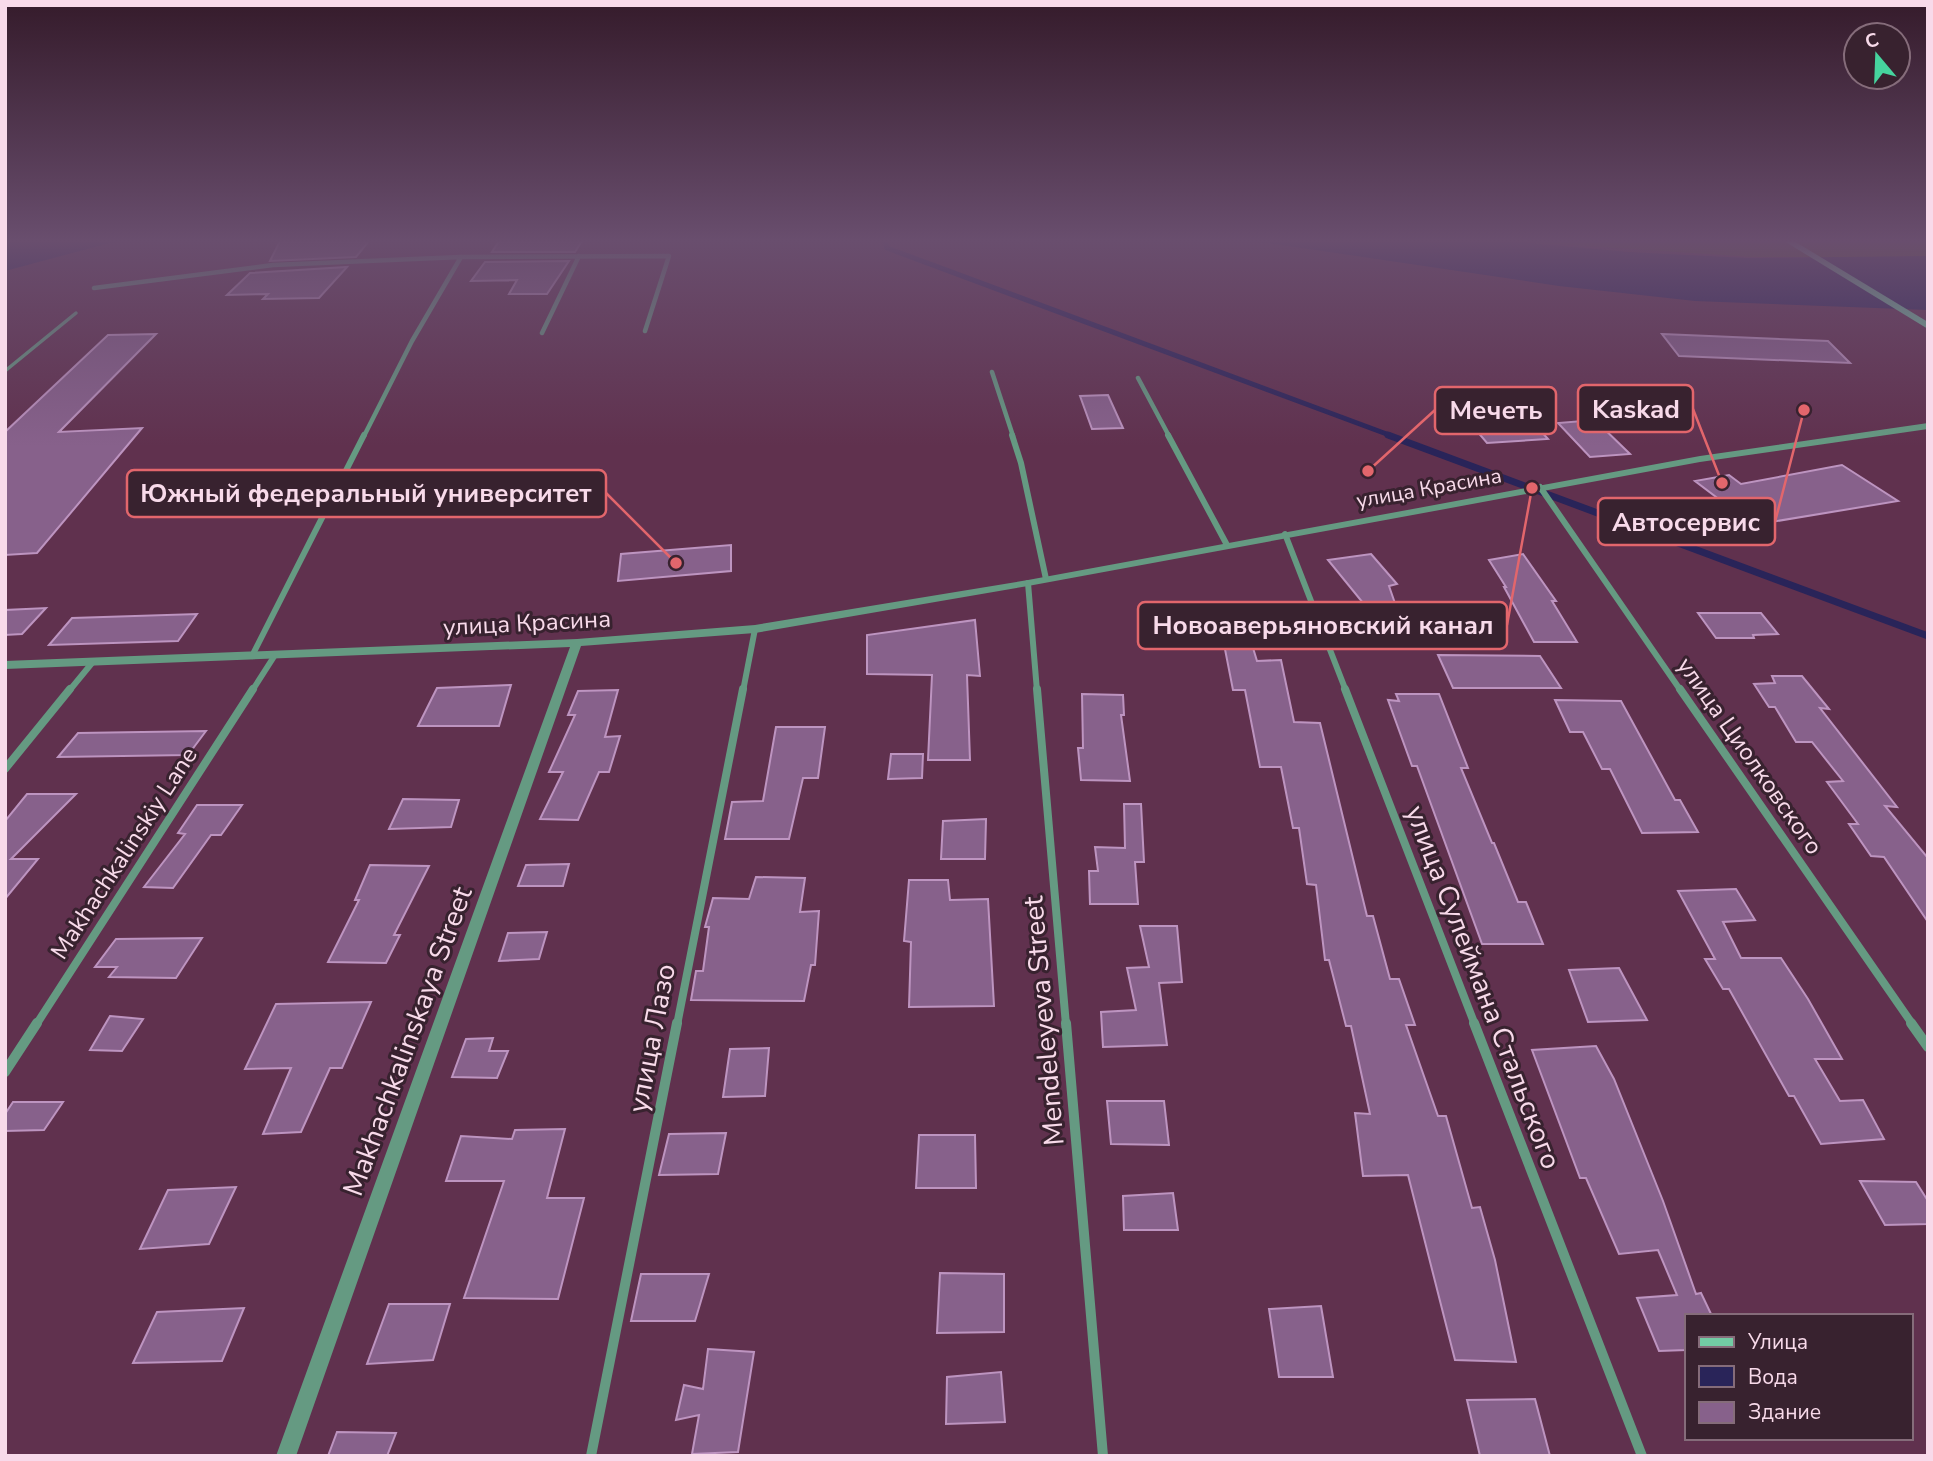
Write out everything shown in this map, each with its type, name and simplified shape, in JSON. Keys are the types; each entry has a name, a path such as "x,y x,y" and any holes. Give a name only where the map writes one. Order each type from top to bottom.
{"main road":[{"path":"1900,309 1928,326"}],"street":[{"path":"252,656 431,309"},
{"path":"542,333 553,309"},
{"path":"645,331 652,309"},
{"path":"992,372 1021,463 1046,579"},
{"path":"1138,378 1227,545"},
{"name":"улица Красина","path":"5,665 577,643 755,629 1028,583 1540,487 1725,455 1928,426"},
{"name":"улица Циолковского","path":"1540,487 1928,1047"},
{"name":"улица Сулеймана Стальского","path":"1285,534 1642,1456"},
{"name":"Mendeleyeva Street","path":"1028,583 1103,1456"},
{"name":"улица Лазо","path":"591,1456 755,629"},
{"name":"Makhachkalinskaya Street","path":"286,1456 577,643"},
{"name":"Makhachkalinskiy Lane","path":"5,1072 275,655"},
{"path":"5,769 92,663"}],"lane":[{"path":"5,371 76,313"}],"building":[{"path":"156,334 59,432 142,428 37,553 5,555 5,432 108,335"},
{"path":"1662,334 1828,341 1850,363 1679,356"},
{"path":"1108,395 1123,428 1092,429 1080,396"},
{"path":"1531,420 1548,439 1487,443 1471,424"},
{"path":"1595,420 1630,454 1590,457 1558,423"},
{"path":"1842,465 1898,501 1753,525 1695,481 1729,475 1741,484"},
{"path":"731,545 731,571 618,581 621,554"},
{"path":"1371,554 1397,584 1389,586 1406,635 1366,634 1355,609 1368,609 1328,560"},
{"path":"1523,554 1556,601 1552,601 1577,642 1534,642 1489,560"},
{"path":"46,608 22,634 5,635 5,610"},
{"path":"1698,613 1761,613 1778,634 1753,635 1754,638 1716,638"},
{"path":"197,614 178,641 49,645 72,618"},
{"path":"1243,615 1257,661 1281,660 1294,722 1320,723 1367,916 1373,916 1390,979 1399,979 1415,1025 1406,1025 1438,1116 1446,1116 1472,1208 1480,1207 1495,1260 1516,1362 1455,1360 1408,1175 1363,1176 1355,1113 1370,1114 1351,1026 1346,1026 1329,960 1325,960 1316,885 1307,884 1299,828 1293,828 1281,767 1260,767 1245,690 1233,690 1223,639 1201,640 1197,616"},
{"path":"975,620 980,676 967,675 970,760 928,760 932,675 867,674 867,635"},
{"path":"1438,655 1540,656 1561,688 1453,688"},
{"path":"1772,676 1802,676 1829,709 1820,708 1897,807 1885,806 1928,858 1928,922 1884,857 1871,856 1849,824 1858,824 1827,782 1843,781 1812,742 1796,742 1775,707 1769,707 1754,684 1775,683"},
{"path":"511,685 499,726 418,726 437,688"},
{"path":"618,690 605,737 620,736 609,772 599,772 578,820 540,819 563,772 549,772 575,715 568,715 578,691"},
{"path":"1082,694 1123,695 1124,715 1121,715 1130,781 1081,780 1078,748 1083,748"},
{"path":"1396,694 1439,694 1468,768 1461,768 1492,843 1518,902 1526,902 1543,944 1482,944 1417,766 1412,766 1388,700 1399,701"},
{"path":"1555,700 1621,701 1675,800 1680,800 1698,832 1642,833 1610,769 1602,769 1583,732 1570,732"},
{"path":"776,727 825,727 818,778 803,778 789,839 725,839 732,802 763,801"},
{"path":"206,731 188,755 58,757 78,733"},
{"path":"891,754 923,754 922,778 888,779"},
{"path":"27,794 76,794 11,859 38,859 5,899 5,821"},
{"path":"403,799 459,800 451,827 389,829"},
{"path":"1124,804 1141,804 1144,862 1135,862 1138,904 1090,904 1089,871 1098,871 1095,847 1125,848"},
{"path":"197,805 242,805 221,835 211,835 173,888 144,887 185,834 178,833"},
{"path":"986,819 985,859 941,859 943,821"},
{"path":"569,864 563,886 518,886 526,865"},
{"path":"370,865 429,866 394,935 400,935 386,963 328,962 359,900 355,900"},
{"path":"756,877 805,878 800,912 819,911 815,965 811,965 804,1001 691,1000 696,971 703,971 709,927 705,927 713,898 749,899"},
{"path":"909,880 948,880 950,900 988,899 994,1006 909,1007 911,942 904,941"},
{"path":"1736,889 1755,920 1723,922 1741,958 1781,958 1842,1059 1815,1059 1840,1101 1863,1100 1884,1139 1821,1144 1794,1096 1789,1096 1729,989 1723,989 1705,959 1715,959 1678,891"},
{"path":"1140,926 1177,926 1182,982 1159,983 1167,1045 1103,1047 1101,1012 1136,1010 1127,968 1149,967"},
{"path":"547,932 539,959 499,961 508,933"},
{"path":"202,938 176,978 109,977 117,967 95,967 116,939"},
{"path":"1619,968 1647,1020 1588,1022 1569,970"},
{"path":"371,1002 342,1068 330,1068 301,1132 263,1134 291,1068 245,1069 276,1004"},
{"path":"110,1016 143,1019 122,1051 90,1050"},
{"path":"493,1038 489,1051 508,1051 497,1078 452,1077 466,1039"},
{"path":"1596,1046 1614,1079 1663,1201 1696,1294 1701,1293 1711,1314 1685,1314 1685,1350 1659,1351 1637,1298 1677,1295 1658,1250 1619,1254 1586,1178 1580,1178 1532,1050"},
{"path":"769,1048 765,1096 723,1097 730,1049"},
{"path":"1107,1101 1164,1101 1169,1145 1111,1144"},
{"path":"13,1102 63,1102 44,1130 5,1131 5,1114"},
{"path":"565,1129 547,1198 584,1198 558,1299 464,1298 504,1181 446,1181 461,1136 512,1139 515,1130"},
{"path":"726,1133 718,1174 659,1175 669,1134"},
{"path":"919,1135 975,1135 976,1188 916,1188"},
{"path":"1860,1181 1916,1182 1928,1201 1928,1224 1885,1225"},
{"path":"236,1187 209,1244 140,1249 168,1190"},
{"path":"1173,1193 1178,1230 1124,1230 1123,1196"},
{"path":"940,1273 1004,1274 1004,1332 937,1333"},
{"path":"641,1274 709,1274 695,1321 631,1321"},
{"path":"389,1304 450,1304 433,1360 367,1364"},
{"path":"1321,1306 1333,1377 1279,1377 1269,1309"},
{"path":"244,1308 222,1361 133,1363 157,1312"},
{"path":"708,1349 754,1352 738,1452 692,1454 699,1415 676,1420 684,1385 703,1389"},
{"path":"1001,1372 1005,1422 946,1424 947,1377"},
{"path":"1535,1399 1550,1456 1480,1456 1467,1400"},
{"path":"337,1432 396,1433 387,1456 328,1456"}],"waterway":[{"path":"1051,309 1392,436"},
{"path":"1388,435 1928,636"}],"place":[{"name":"Автосервис","path":"1804,410"},
{"name":"Мечеть","path":"1368,471"},
{"name":"Kaskad","path":"1722,483"},
{"name":"Новоаверьяновский канал","path":"1532,488"},
{"name":"Южный федеральный университет","path":"676,563"}]}
